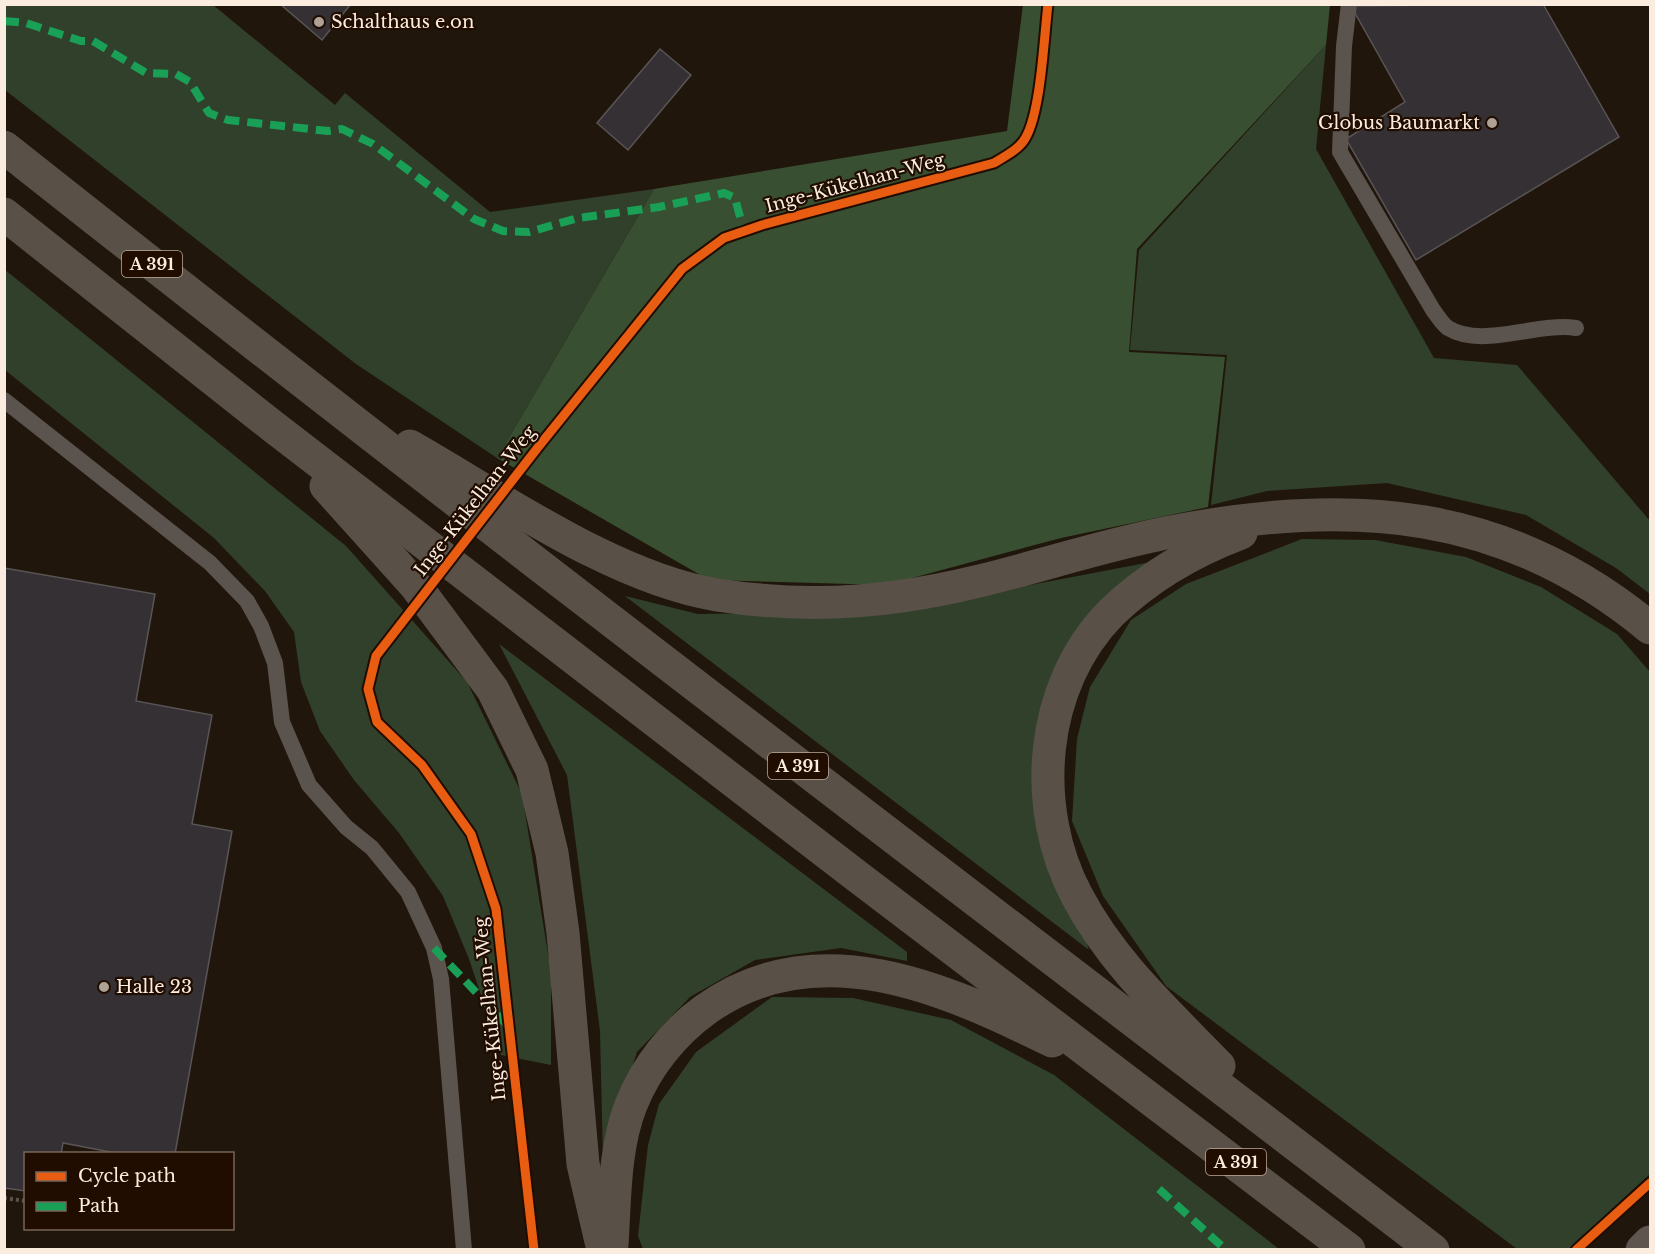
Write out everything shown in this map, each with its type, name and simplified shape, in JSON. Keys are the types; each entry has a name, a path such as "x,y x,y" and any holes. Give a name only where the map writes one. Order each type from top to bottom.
{"highway":[{"name":"A 391","path":"4,147 300,381 630,637 1433,1250"},
{"name":"A 391","path":"4,214 271,425 839,863 1122,1075 1349,1250"},
{"path":"300,381 566,536 648,575 716,595 797,601 844,601 903,596 1170,532 1249,519 1368,514 1410,518 1470,531 1526,551 1573,574 1650,628"},
{"path":"271,425 415,585 493,690 532,770 552,853 563,933 583,1164 603,1250"},
{"path":"1298,1147 1129,974 1099,933 1076,895 1059,854 1051,819 1047,782 1051,737 1057,710 1069,676 1087,644 1110,615 1136,590 1176,563 1207,547 1262,526 1309,516"},
{"path":"612,1250 617,1167 631,1106 660,1053 690,1021 721,998 756,982 795,971 843,969 920,985 1005,1018 1122,1075"}],"main road":[{"path":"1642,1250 1650,1242"}],"lane":[{"path":"1349,4 1344,46 1340,152 1433,310 1447,328 1469,334 1490,336 1557,325 1576,328"},
{"path":"4,400 210,563 247,602 261,626 275,663 282,722 309,785 324,804 392,871 423,919 435,948 441,979 464,1250"}],"path":[{"path":"4,1198 24,1202"}],"green space":[{"path":"4,5 213,5 335,105 345,93 490,212 654,189 497,458 356,364 5,90"},
{"path":"1023,5 1330,5 1326,45 1137,249 1129,352 1225,357 1208,507 1061,538 886,585 709,580 497,458 654,189 1007,131"},
{"path":"1326,45 1316,149 1434,358 1517,365 1650,521 1650,594 1616,568 1526,515 1387,483 1267,491 1211,505 1227,355 1130,350 1139,250"},
{"path":"4,269 346,546 467,682 522,794 551,972 551,1065 501,1055 469,959 443,896 399,833 354,780 320,731 301,682 294,632 265,591 214,538 5,370"},
{"path":"1302,539 1375,540 1466,557 1541,587 1617,634 1650,672 1650,1174 1569,1249 1517,1249 1166,986 1103,896 1072,821 1077,739 1090,687 1131,620 1186,584"},
{"path":"1151,562 1094,612 1035,784 1089,950 625,596 698,614 888,612"},
{"path":"499,644 907,952 907,961 841,948 755,960 690,997 637,1052 603,1160 600,1031 567,775"},
{"path":"772,997 853,998 951,1020 1054,1075 1279,1249 643,1249 638,1236 648,1145 659,1104 696,1052"}],"building":[{"name":"Schalthaus e.on","path":"280,4 349,4 350,5 322,40"},
{"name":"Globus Baumarkt","path":"1543,4 1619,137 1416,260 1346,139 1405,102 1351,6"},
{"path":"660,49 691,75 628,150 597,123"},
{"name":"Halle 23","path":"4,568 155,594 136,701 212,715 192,824 232,831 175,1152 110,1152 63,1143 61,1152 24,1152 24,1191 4,1188"}],"marked path":[{"path":"4,21 26,23 81,41 93,41 146,73 176,74 190,82 209,113 228,120 328,131 342,129 373,144 474,219 503,231 529,232 578,218 659,207 724,193 735,198 744,232"},
{"path":"434,948 508,1026"},
{"path":"1159,1189 1226,1250"}],"cycle path":[{"name":"Inge-Kükelhan-Weg","path":"534,1250 496,909 471,834 422,765 377,722 368,689 376,656 539,446 682,269 724,238 762,225 994,163 1020,145 1026,137 1035,109 1048,4"},
{"path":"1576,1250 1650,1183"}],"place":[{"name":"Schalthaus e.on","path":"319,22"},
{"name":"Globus Baumarkt","path":"1492,123"},
{"name":"Halle 23","path":"104,987"}]}
